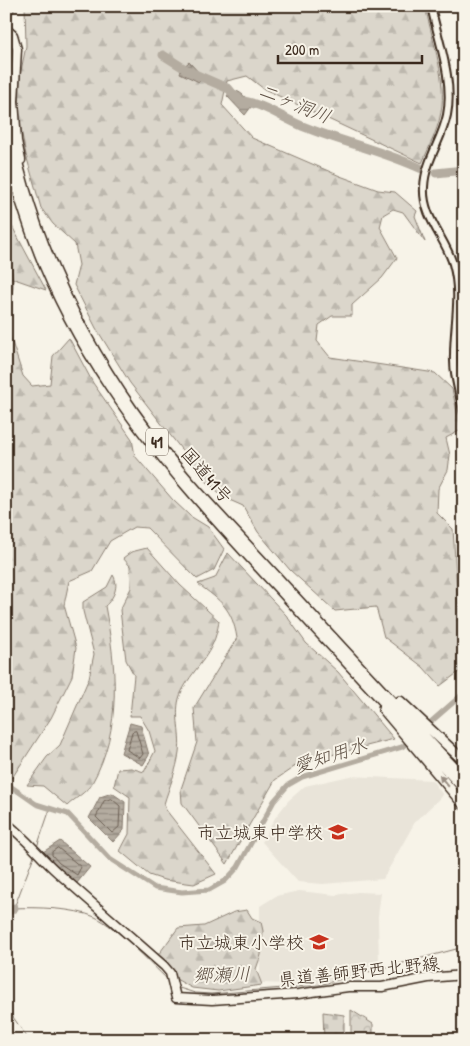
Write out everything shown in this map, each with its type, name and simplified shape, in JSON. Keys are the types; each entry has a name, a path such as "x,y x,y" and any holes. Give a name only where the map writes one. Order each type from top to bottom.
{"highway":[{"name":"国道41号","path":"6,108 23,194"},
{"name":"国道41号","path":"6,142 23,194 62,288 92,346 134,412 173,462 220,516 357,669 404,718 430,752 464,788"},
{"path":"357,669 404,718 430,752 464,805"},
{"path":"404,718 441,739 464,761"},
{"name":"国道41号","path":"430,752 464,778"}],"main road":[{"path":"6,15 10,6"},
{"path":"6,29 13,35 18,49 14,86 23,194"},
{"path":"6,162 23,194"},
{"name":"県道善師野西北野線","path":"6,823 32,846 42,859 170,973 172,988 176,998 212,1000 298,994 348,987 382,987 428,978 464,974"}],"street":[{"path":"431,6 447,84 448,104 444,125 425,172 424,196 432,222 452,262 456,277 458,308 454,366 464,415"}],"shaded area":[{"name":"市立城東中学校","path":"350,776 432,780 443,795 415,822 383,879 323,884 298,882 262,842 275,818 288,801 305,786"},
{"name":"市立城東小学校","path":"299,891 335,895 358,892 381,893 378,916 379,967 315,985 260,983 260,906 276,896"}],"green space":[{"path":"25,6 425,6 440,69 442,105 434,135 422,163 264,89 247,76 227,81 222,105 252,138 340,176 378,190 395,192 417,211 415,216 425,242 403,212 393,209 383,215 380,227 397,258 382,278 352,305 352,316 332,316 319,325 317,341 330,357 435,373 452,389 461,430 446,438 450,455 448,470 438,489 437,513 453,529 458,605 464,628 464,668 440,686 423,667 384,637 376,607 335,611 290,570 258,532 243,506 225,498 205,480 130,383 96,328 74,285 79,265 75,244 53,224 41,208 26,155 19,119 20,76 26,46"},
{"path":"6,215 46,290 6,276"},
{"path":"6,310 10,336 23,376 32,386 50,384 53,356 69,338 93,383 132,439 135,456 173,500 190,516 208,527 224,549 214,570 197,579 147,528 134,527 110,541 92,571 69,581 64,605 76,648 72,676 51,718 12,778 6,773"},
{"path":"147,548 180,585 219,621 217,633 209,651 187,682 179,698 177,714 180,745 175,772 164,804 166,810 216,874 194,884 164,880 149,875 120,851 129,834 130,797 114,786 118,769 131,768 144,772 155,751 149,731 140,716 130,716 134,675 126,660 120,610 131,588 130,566 123,558 131,552"},
{"path":"228,553 286,615 306,643 338,672 394,739 300,763 275,780 227,864 182,803 181,789 197,742 194,708 237,638 229,612 213,595 198,584 215,578"},
{"path":"113,575 116,584 115,592 105,606 114,673 113,718 109,740 102,762 92,783 67,806 43,786 27,785 47,757 60,745 89,678 94,654 83,611 83,602 107,587"},
{"path":"247,910 252,918 261,922 263,931 261,955 256,969 262,985 218,991 192,988 176,979 172,968 158,955 178,928 204,926 234,912"},
{"path":"351,1010 373,1024 373,1037 351,1036"},
{"path":"323,1012 344,1015 344,1040 324,1040"}],"water":[{"path":"189,62 202,76 199,82 180,73 182,68"},
{"path":"231,90 241,93 248,101 251,107 245,115 227,96"},
{"path":"130,723 141,726 149,755 143,765 121,753"},
{"path":"112,793 125,802 124,830 113,842 89,818 100,797"},
{"path":"60,841 90,867 77,883 55,866 43,852"}],"waterway":[{"name":"二ヶ洞川","path":"163,55 190,72 229,89 238,100 255,104 302,126 393,157 422,169"},
{"name":"二ヶ洞川","path":"436,173 464,170"},
{"path":"6,250 13,278 12,292 6,305"},
{"name":"愛知用水","path":"425,727 464,693"},
{"name":"愛知用水","path":"6,783 36,804 68,814 110,859 155,888 182,892 209,890 225,881 238,867 274,801 288,785 302,777 402,747 411,740"},
{"path":"37,847 50,809"},
{"name":"郷瀬川","path":"35,853 14,908 66,910 95,917 123,937 168,980"},
{"name":"郷瀬川","path":"6,913 14,908"},
{"name":"郷瀬川","path":"176,987 195,993 211,994 319,985 464,947"},
{"path":"6,1007 29,1040"}],"place":[{"name":"市立城東中学校","path":"338,832"},
{"name":"市立城東小学校","path":"319,942"}]}
